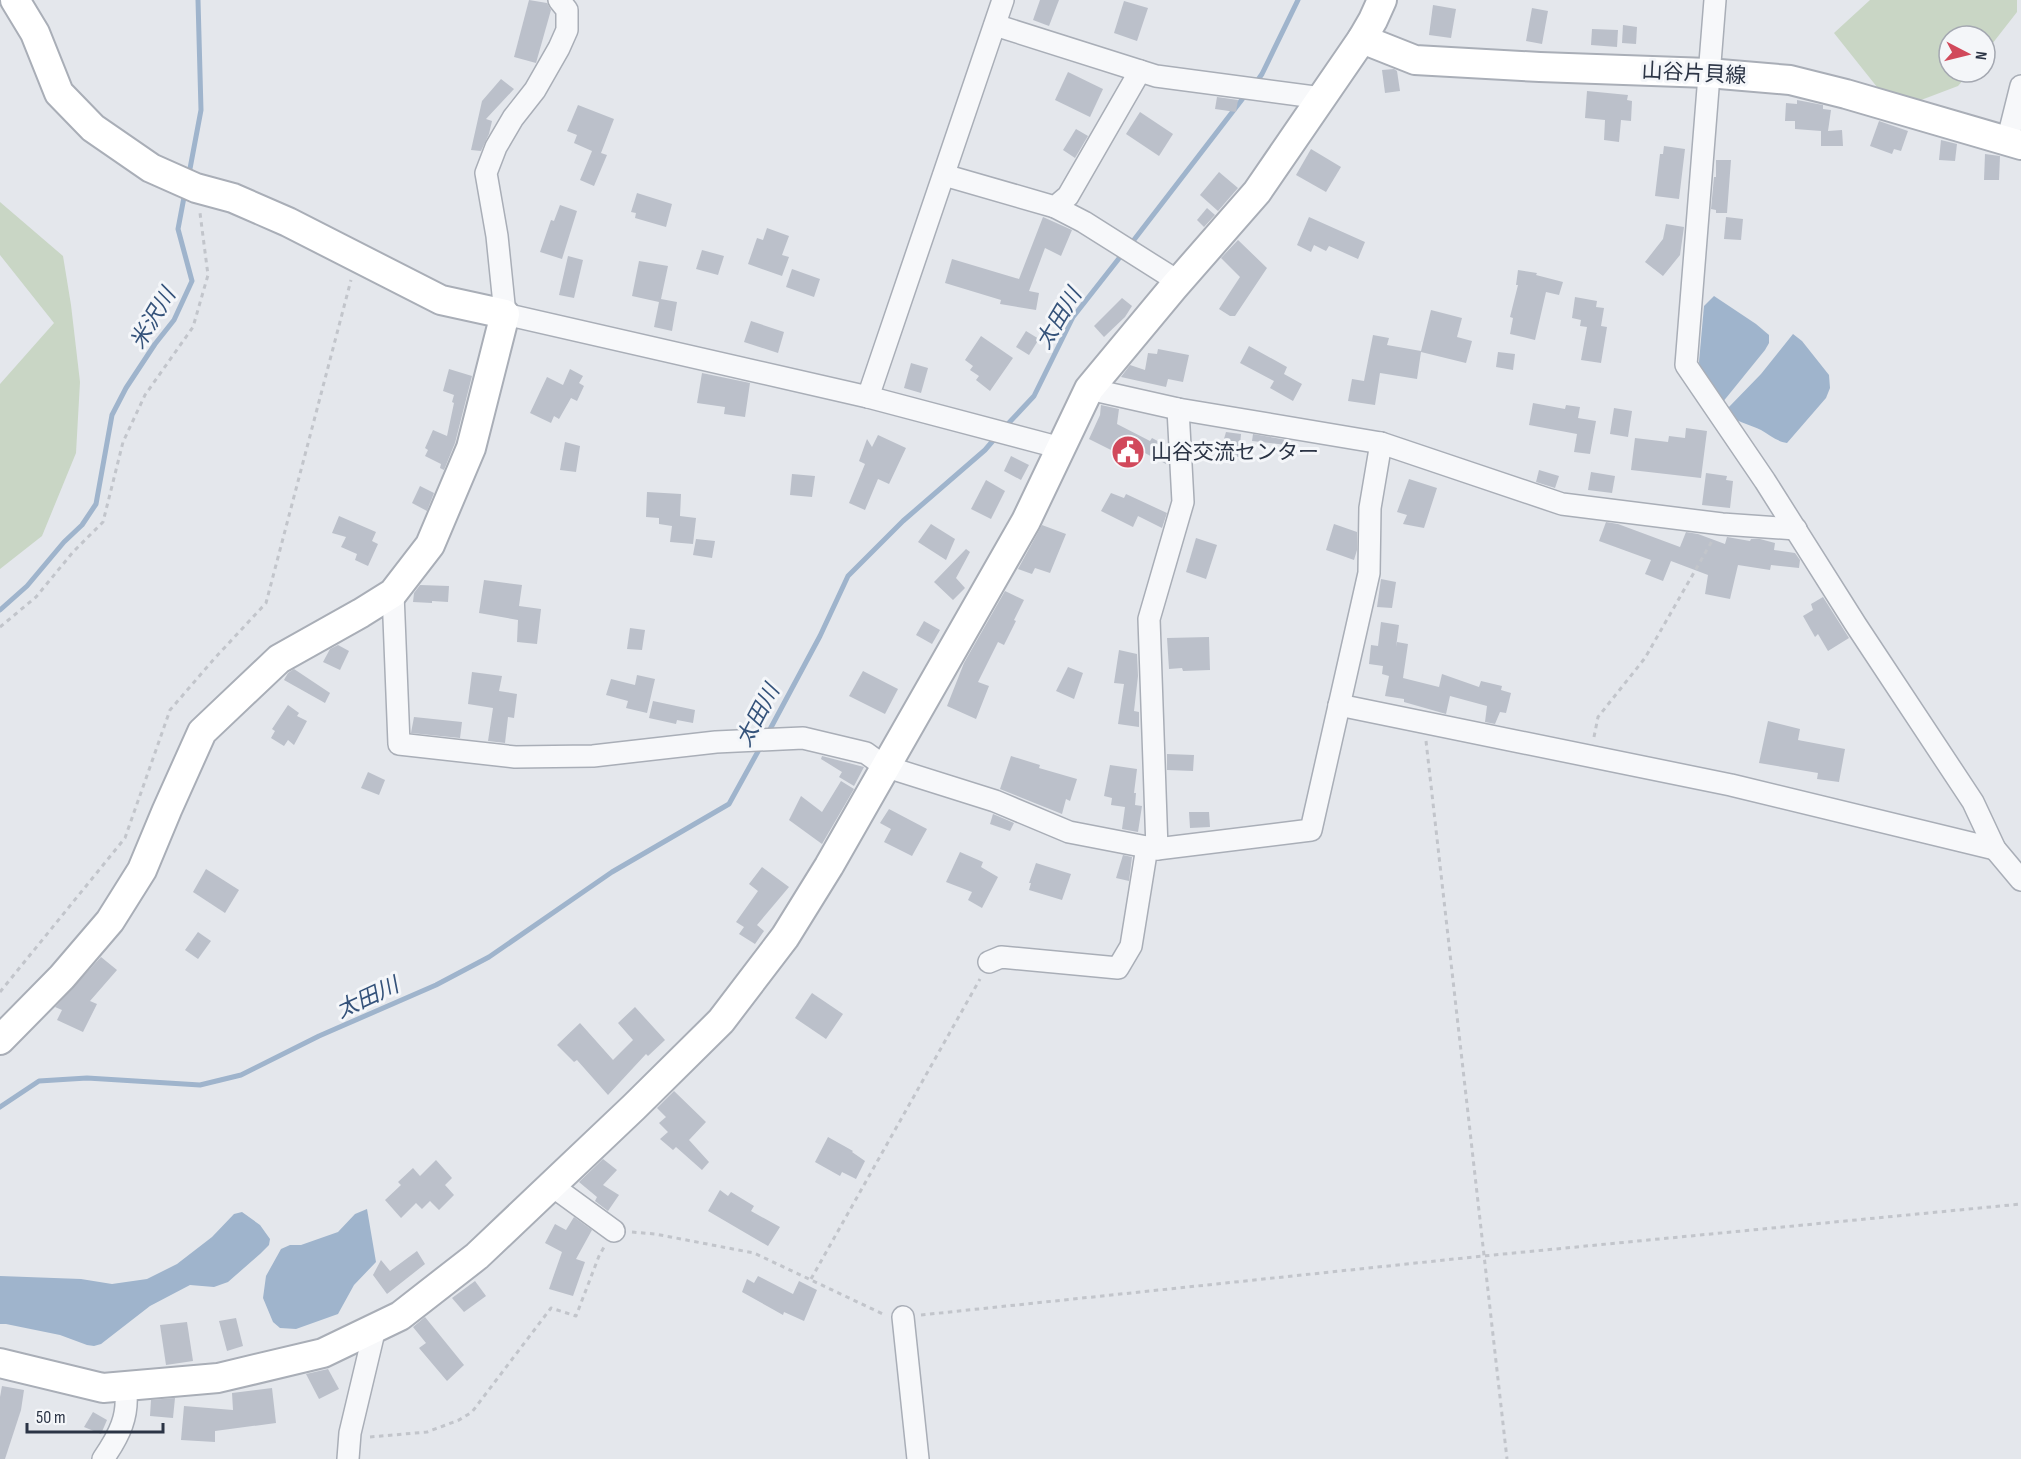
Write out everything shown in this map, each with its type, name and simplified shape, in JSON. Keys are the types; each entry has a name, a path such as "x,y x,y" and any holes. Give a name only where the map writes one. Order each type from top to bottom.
{"main road":[{"path":"0,1040 62,977 110,921 142,870 202,732 279,659 393,593 430,545 471,448 505,314 441,300 288,222 233,198 196,188 151,168 93,128 59,93 34,33 15,0"},
{"path":"0,1363 103,1388 218,1378 323,1353 400,1316 477,1256 721,1021 785,937 829,866 884,766 1026,521 1089,389 1257,192 1362,39 1382,0"},
{"name":"山谷片貝線","path":"1362,39 1415,60 1708,73 1790,80 1846,94 2014,144"}],"street":[{"path":"559,0 567,10 567,30 535,90 513,118 496,147 486,173 497,237 505,314 868,397 1061,448"},
{"path":"868,397 1003,0"},
{"path":"1715,0 1686,366 1796,529 1972,802 1995,849 2021,880"},
{"path":"995,25 1156,76 1322,98"},
{"path":"1055,207 1068,196 1140,71"},
{"path":"2014,144 2021,86"},
{"path":"944,176 1055,207 1084,222 1179,282"},
{"path":"1089,389 1178,409 1381,443 1563,504 1722,524 1796,529"},
{"path":"989,962 1001,957 1119,968 1131,946 1152,848 1149,619 1183,502 1178,409"},
{"path":"393,593 399,744 514,757 593,756 716,742 803,738 866,753 884,766 995,801 1069,832 1152,848 1311,830 1369,573 1370,508 1381,443"},
{"path":"1339,705 1731,785 1995,849"},
{"path":"551,1185 614,1231"},
{"path":"903,1317 918,1459"},
{"path":"348,1459 350,1433 375,1328"},
{"path":"103,1459 125,1421 127,1399 125,1387"}],"path":[{"path":"0,627 36,597 73,552 103,522 123,442 145,395 193,327 208,275 196,188"},
{"path":"0,992 124,838 170,710 266,603 357,257"},
{"path":"1591,755 1598,717 1645,658 1722,524"},
{"path":"1424,722 1507,1459"},
{"path":"811,1279 989,962"},
{"path":"350,1433 375,1438 427,1432 459,1420 472,1412 551,1308 576,1316 599,1256 614,1231 655,1233 754,1253 882,1314 903,1317 1483,1256 2021,1204"}],"green space":[{"path":"1870,0 2017,0 2017,12 1997,38 1997,24 1937,24 1937,84 1960,84 1900,108 1885,97 1834,33"},
{"path":"0,202 63,256 80,382 76,453 42,536 0,569 0,384 54,323 0,255"}],"water":[{"path":"1714,296 1769,335 1769,343 1765,350 1722,403 1702,380 1699,362 1704,306"},
{"path":"1793,334 1802,341 1829,375 1830,388 1826,398 1787,443 1730,416 1728,408 1761,374"},
{"path":"367,1209 376,1262 354,1285 338,1314 296,1329 280,1328 273,1322 263,1298 266,1276 281,1249 290,1245 301,1245 338,1232 355,1214"},
{"path":"242,1212 260,1225 270,1239 269,1245 260,1254 228,1282 214,1287 190,1285 150,1306 101,1344 87,1345 60,1335 0,1324 0,1276 81,1279 112,1284 147,1279 177,1264 212,1237 234,1214"}],"building":[{"path":"529,0 547,3 551,10 536,63 514,57"},
{"path":"1040,0 1059,0 1049,26 1033,20"},
{"path":"1124,1 1148,8 1137,41 1114,33"},
{"path":"1433,5 1456,9 1451,38 1429,35"},
{"path":"1532,8 1548,11 1542,44 1526,41"},
{"path":"1623,25 1637,27 1636,44 1622,43"},
{"path":"1592,29 1618,30 1617,47 1591,45"},
{"path":"1382,70 1397,71 1400,91 1385,93"},
{"path":"1068,72 1103,89 1090,117 1055,100"},
{"path":"501,79 514,89 486,119 492,121 481,151 471,150 482,101"},
{"path":"1587,91 1628,95 1627,100 1632,101 1631,121 1621,120 1619,142 1604,140 1605,120 1585,118"},
{"path":"1217,97 1238,100 1236,112 1215,109"},
{"path":"1797,100 1823,105 1823,109 1831,110 1828,131 1842,130 1843,146 1821,146 1821,131 1795,129 1795,121 1785,121 1786,103 1797,104"},
{"path":"578,105 614,119 601,153 607,155 594,186 580,180 592,151 574,143 577,135 567,131"},
{"path":"1140,112 1173,134 1159,156 1126,134"},
{"path":"1879,121 1908,131 1901,151 1894,149 1892,154 1870,146"},
{"path":"1076,129 1088,136 1075,158 1063,150"},
{"path":"1941,140 1957,144 1955,161 1939,160"},
{"path":"1664,146 1685,149 1679,199 1655,196 1660,154 1663,154"},
{"path":"1311,149 1341,167 1326,192 1296,175"},
{"path":"1985,154 2000,156 1999,180 1984,180"},
{"path":"1716,160 1731,160 1727,213 1716,213 1716,210 1711,209"},
{"path":"1219,172 1238,188 1218,211 1200,195"},
{"path":"637,193 672,204 666,227 635,218 636,213 631,212"},
{"path":"560,205 577,211 562,259 540,252 551,220 554,221"},
{"path":"1207,208 1215,215 1204,227 1197,220"},
{"path":"1043,217 1072,230 1061,256 1045,248 1029,291 1039,293 1036,310 1000,304 1001,300 945,283 952,259 1019,279"},
{"path":"1309,217 1365,242 1358,259 1329,246 1326,251 1314,245 1311,252 1297,245"},
{"path":"1726,217 1743,219 1741,240 1724,239"},
{"path":"1666,224 1684,227 1680,255 1663,276 1645,262 1663,239"},
{"path":"767,228 789,236 782,255 789,257 782,276 748,264 757,238 763,240"},
{"path":"1238,240 1267,268 1235,316 1230,316 1219,309 1240,277 1221,258"},
{"path":"702,250 724,256 718,275 696,269"},
{"path":"568,256 583,260 574,298 559,295"},
{"path":"639,261 668,266 661,299 677,302 672,331 654,327 659,302 632,296"},
{"path":"792,269 820,279 814,297 786,287"},
{"path":"1518,270 1537,273 1536,275 1563,282 1559,295 1546,292 1535,340 1510,334 1513,318 1510,317 1518,285 1516,285"},
{"path":"1575,297 1597,301 1596,307 1604,308 1601,326 1607,327 1601,363 1581,360 1587,327 1580,326 1581,320 1572,318"},
{"path":"1122,298 1132,306 1125,317 1104,337 1094,326"},
{"path":"1431,310 1462,318 1457,337 1472,341 1466,363 1421,352 1417,379 1380,373 1375,405 1348,401 1352,379 1364,381 1373,335 1389,338 1387,345 1421,351"},
{"path":"751,321 784,332 778,353 744,342"},
{"path":"1026,331 1039,339 1029,355 1016,347"},
{"path":"981,336 1013,358 990,391 976,380 979,376 970,370 973,366 965,360"},
{"path":"1249,346 1287,367 1284,374 1302,384 1293,401 1270,388 1274,381 1240,363"},
{"path":"1158,349 1189,355 1183,382 1168,379 1166,387 1121,377 1130,365 1145,370 1148,353 1157,354"},
{"path":"1498,352 1515,354 1513,370 1496,367"},
{"path":"911,363 928,368 921,393 904,388"},
{"path":"449,369 472,376 455,443 444,470 440,468 441,464 425,456 428,450 425,448 433,430 447,436 454,403 452,402 454,395 443,391"},
{"path":"570,369 583,376 579,383 584,386 577,401 571,398 559,419 554,416 551,423 530,413 547,377 563,385"},
{"path":"702,373 750,383 745,417 724,414 725,407 697,403"},
{"path":"1533,403 1565,409 1566,405 1580,407 1578,418 1596,421 1590,454 1574,452 1577,434 1529,425"},
{"name":"山谷交流センター","path":"1101,405 1119,409 1117,424 1150,441 1152,438 1167,446 1166,464 1143,452 1137,463 1089,439 1100,415"},
{"path":"1614,408 1632,411 1628,437 1610,434"},
{"path":"1686,428 1707,431 1701,478 1631,470 1635,438 1668,442 1669,436 1685,438"},
{"path":"1226,432 1241,434 1239,457 1219,456"},
{"path":"1253,434 1287,440 1286,445 1252,441"},
{"path":"878,435 906,448 889,484 878,479 865,510 849,503 865,464 859,461 867,439 872,447"},
{"path":"565,442 580,446 576,472 560,470"},
{"path":"1011,456 1029,465 1021,480 1004,471"},
{"path":"1539,470 1559,476 1555,488 1536,482"},
{"path":"1591,472 1615,476 1612,493 1588,490"},
{"path":"1706,473 1727,476 1726,480 1733,481 1730,508 1702,505"},
{"path":"792,474 815,476 812,497 790,495"},
{"path":"1409,479 1437,488 1424,528 1403,524 1407,515 1397,512"},
{"path":"986,480 1005,491 991,519 971,509"},
{"path":"420,486 434,493 427,511 412,503"},
{"path":"647,492 681,494 680,516 696,518 693,544 670,542 672,526 659,524 659,518 646,517"},
{"path":"1111,493 1124,498 1126,494 1167,513 1162,528 1138,516 1133,527 1101,511"},
{"path":"339,516 376,532 372,541 378,544 368,566 355,560 357,554 341,547 346,537 332,533"},
{"path":"1606,522 1618,524 1680,547 1686,532 1725,544 1727,537 1750,541 1760,539 1775,543 1774,550 1795,553 1800,560 1799,568 1771,565 1770,570 1738,565 1730,599 1705,594 1708,575 1671,561 1663,581 1645,574 1651,560 1599,541"},
{"path":"931,524 955,539 946,560 918,542"},
{"path":"1334,524 1357,532 1357,550 1354,560 1326,550"},
{"path":"1042,525 1066,534 1050,573 1035,568 1032,574 1018,569"},
{"path":"1196,538 1217,545 1206,579 1186,572"},
{"path":"696,539 715,541 712,558 693,555"},
{"path":"966,549 970,552 956,578 965,588 953,600 934,582"},
{"path":"1381,579 1396,582 1392,608 1377,607"},
{"path":"484,580 522,585 519,606 541,609 537,644 517,642 518,620 479,613"},
{"path":"420,585 449,586 448,602 413,602 414,593"},
{"path":"1005,591 1024,600 1004,645 998,642 978,682 989,686 976,719 947,706 964,663"},
{"path":"1823,597 1849,638 1828,651 1818,634 1815,637 1803,616 1813,610 1811,604"},
{"path":"924,621 940,630 932,644 916,635"},
{"path":"1381,622 1399,625 1396,647 1397,642 1408,644 1403,678 1439,687 1442,674 1479,687 1481,681 1502,686 1501,690 1511,693 1506,713 1500,712 1495,724 1485,722 1487,706 1450,696 1446,714 1404,702 1404,699 1385,696 1389,676 1382,674 1383,666 1369,664 1371,645 1378,646"},
{"path":"630,628 645,630 642,650 627,649"},
{"path":"1209,637 1210,670 1169,669 1167,638"},
{"path":"338,645 349,651 340,670 323,662 330,649"},
{"path":"1119,650 1137,654 1138,676 1134,711 1139,712 1139,727 1118,724 1124,684 1114,683"},
{"path":"1068,667 1083,673 1074,699 1056,691"},
{"path":"294,669 330,693 325,703 284,680"},
{"path":"863,671 898,689 885,714 849,696"},
{"path":"472,672 502,676 499,691 517,694 514,718 508,717 505,743 488,741 493,708 468,704"},
{"path":"637,675 655,679 647,713 626,708 628,701 606,695 611,679 635,685"},
{"path":"653,701 695,710 693,723 677,720 676,724 649,718"},
{"path":"288,705 299,713 297,716 307,721 294,745 288,740 284,746 271,738 275,731 272,729"},
{"path":"414,717 462,722 460,738 411,733"},
{"path":"1768,721 1800,729 1798,740 1845,749 1839,782 1817,779 1818,773 1759,763"},
{"path":"1167,754 1194,755 1193,771 1167,770"},
{"path":"822,756 864,767 854,786 839,777 842,772 821,759"},
{"path":"1011,756 1040,765 1039,768 1077,779 1070,801 1066,799 1062,814 1000,789"},
{"path":"1110,765 1137,769 1135,805 1142,806 1138,832 1122,829 1125,807 1111,805 1112,798 1104,796"},
{"path":"368,772 385,780 379,795 361,788"},
{"path":"841,781 854,789 822,844 789,820 801,796 822,812"},
{"path":"889,809 927,829 912,856 884,842 891,829 880,823"},
{"path":"1189,812 1209,812 1210,827 1190,828"},
{"path":"993,814 1014,823 1010,831 990,824"},
{"path":"960,852 983,862 981,867 998,877 982,908 968,900 972,892 946,882"},
{"path":"1123,855 1132,857 1129,881 1116,878"},
{"path":"1036,863 1071,874 1062,900 1029,890"},
{"path":"762,867 789,887 757,925 764,931 755,944 739,934 744,927 736,922 758,891 749,884"},
{"path":"206,869 239,890 225,913 193,892"},
{"path":"198,932 211,941 198,959 185,950"},
{"path":"101,957 117,970 90,1001 97,1004 83,1032 57,1020 62,1010 55,1007"},
{"path":"812,993 843,1014 826,1039 795,1018"},
{"path":"635,1007 665,1040 648,1056 646,1054 608,1095 577,1060 574,1062 557,1045 580,1023 613,1060 633,1040 618,1023"},
{"path":"674,1091 706,1122 689,1140 709,1162 702,1170 676,1147 673,1150 660,1139 668,1132 659,1123 666,1117 657,1108"},
{"path":"828,1137 853,1151 865,1161 856,1179 842,1172 840,1176 815,1162"},
{"path":"603,1159 617,1170 603,1185 619,1195 608,1211 595,1201 597,1197 579,1182"},
{"path":"436,1160 452,1178 445,1185 454,1195 439,1210 430,1201 422,1209 416,1203 401,1218 385,1200 401,1185 398,1182 413,1168 420,1176"},
{"path":"720,1190 728,1196 731,1192 754,1206 751,1211 780,1227 768,1246 708,1211"},
{"path":"574,1217 592,1230 576,1259 585,1262 573,1296 549,1289 562,1252 545,1243 555,1224 566,1230"},
{"path":"417,1251 425,1264 387,1294 373,1275 381,1260 390,1271"},
{"path":"758,1276 793,1294 799,1281 817,1290 804,1321 784,1312 783,1315 742,1292 747,1279 754,1283"},
{"path":"475,1281 486,1296 464,1312 452,1298"},
{"path":"425,1317 464,1365 447,1381 419,1348 426,1343 413,1327"},
{"path":"236,1318 243,1346 227,1351 219,1321"},
{"path":"187,1322 193,1361 166,1365 160,1325"},
{"path":"328,1369 339,1389 319,1399 306,1374"},
{"path":"2,1386 24,1390 21,1410 5,1459 0,1459"},
{"path":"272,1388 276,1423 215,1431 215,1442 181,1440 184,1406 233,1410 232,1393"},
{"path":"175,1398 173,1418 150,1416 151,1400"},
{"path":"93,1412 107,1420 101,1434 84,1427"}],"waterway":[{"name":"米沢川","path":"189,174 201,110 198,0"},
{"name":"太田川","path":"1255,84 1298,0"},
{"name":"太田川","path":"1130,245 1247,93"},
{"name":"米沢川","path":"0,610 27,586 64,542 82,525 96,504 112,415 126,388 174,320 192,281 178,229 185,192"},
{"name":"太田川","path":"1005,427 1034,396 1073,317 1124,252"},
{"name":"太田川","path":"768,733 820,636 848,576 903,521 985,450 997,436"},
{"name":"太田川","path":"0,1107 39,1081 87,1078 200,1085 241,1075 319,1036 436,985 489,957 612,872 729,804 761,746"}],"place":[{"name":"山谷交流センター","path":"1128,452"}]}
